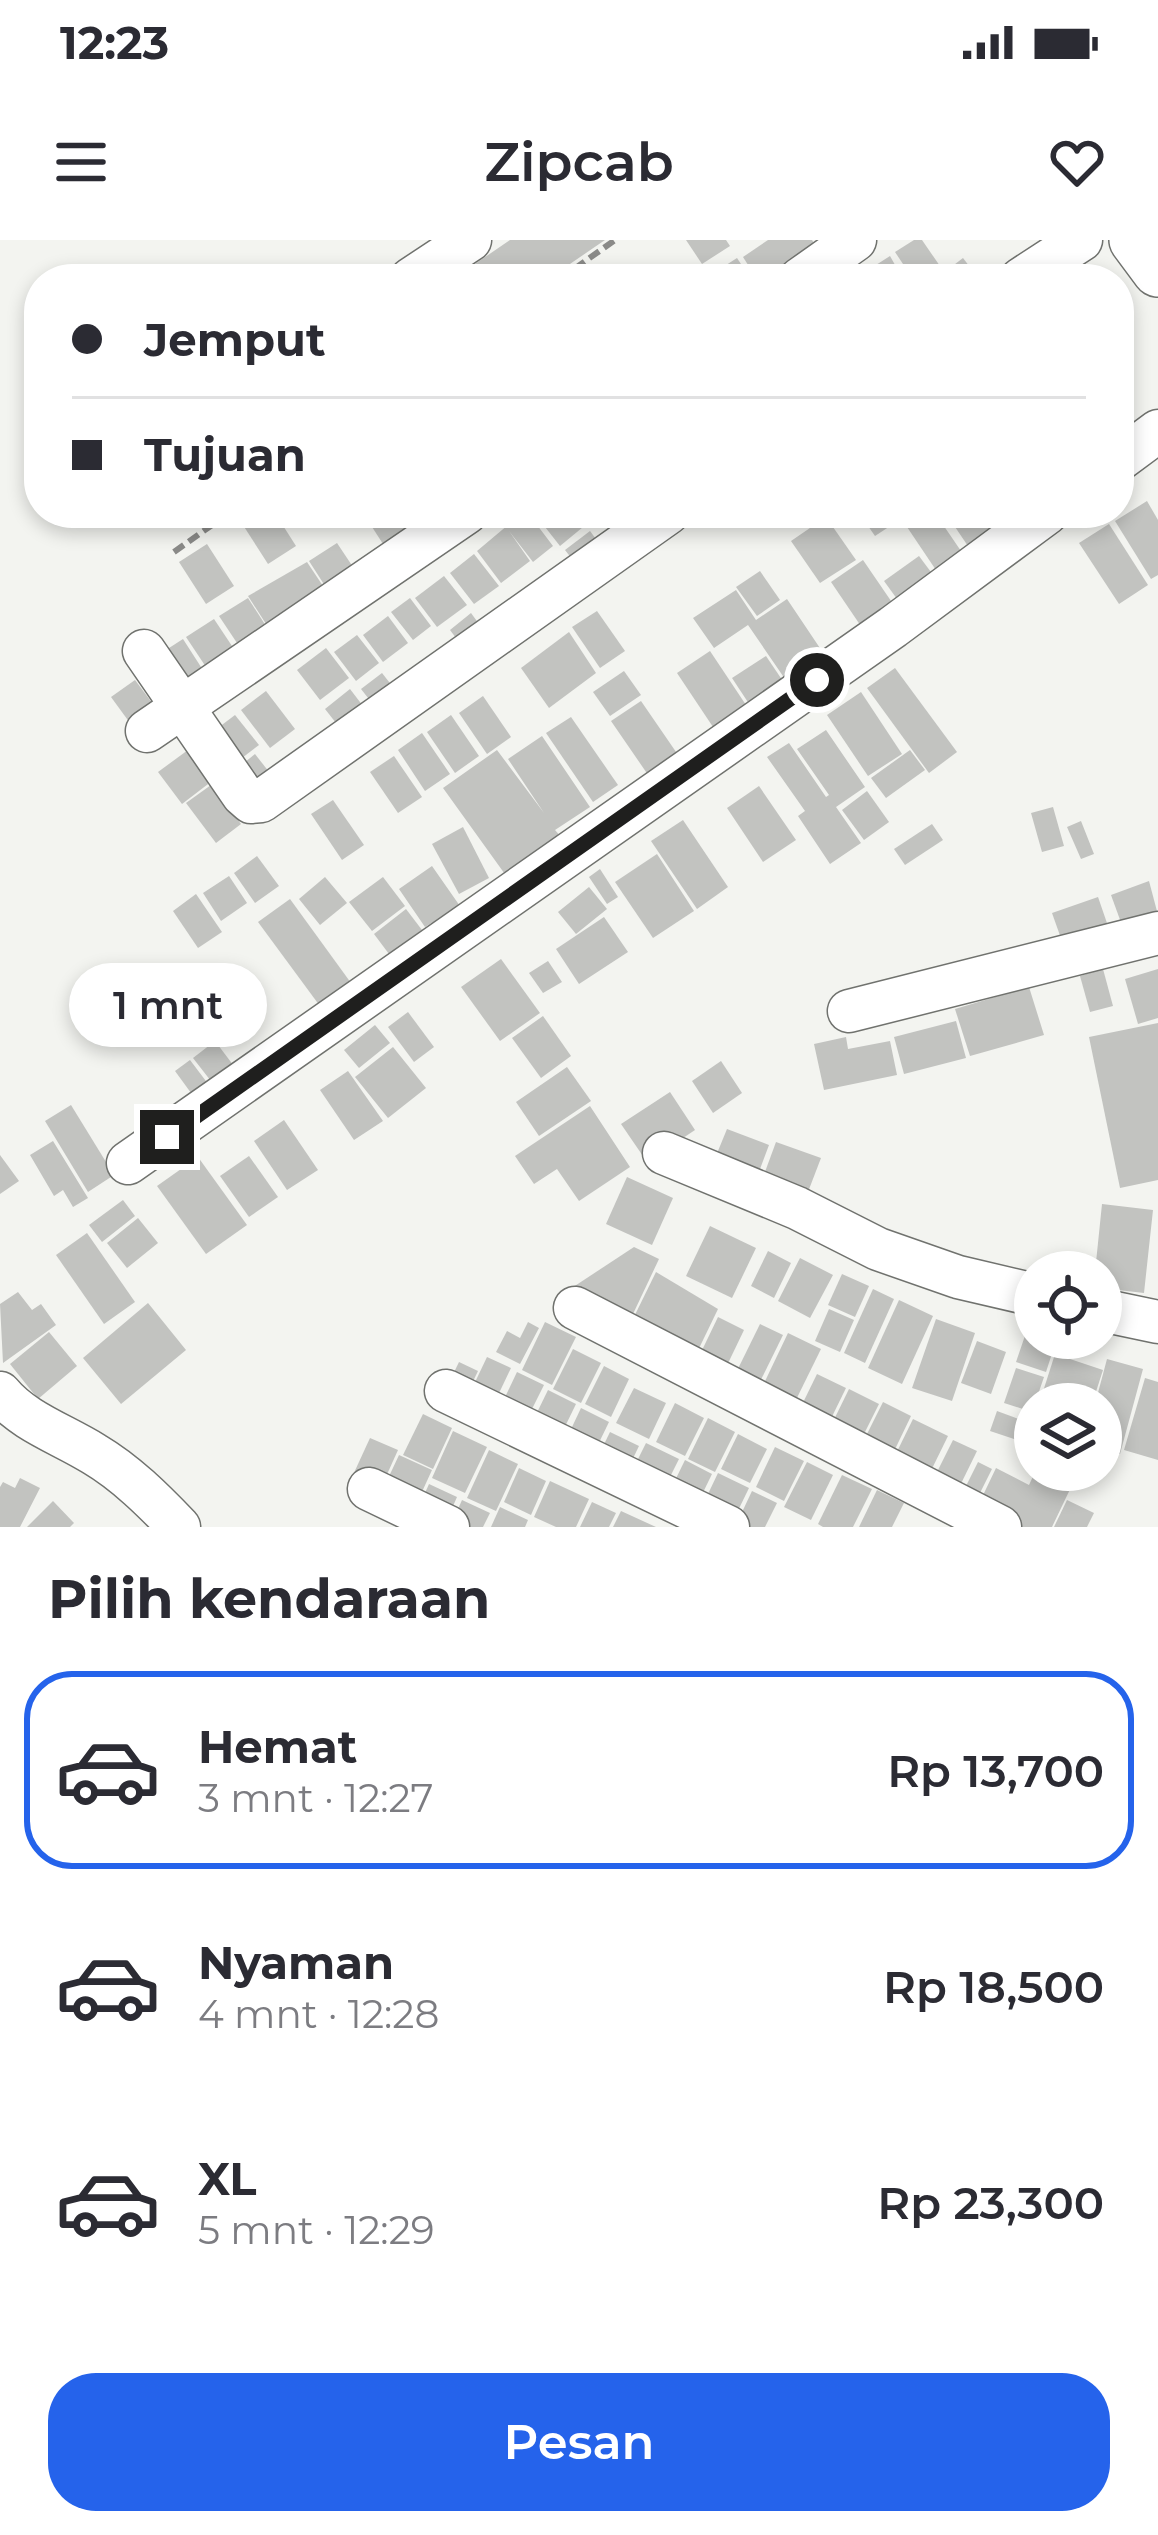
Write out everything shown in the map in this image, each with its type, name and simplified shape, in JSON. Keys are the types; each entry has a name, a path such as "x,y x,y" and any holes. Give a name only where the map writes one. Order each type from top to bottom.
{"main road":[{"path":"1135,240 1158,272"}],"street":[{"path":"434,264 470,240"},
{"path":"821,264 855,240"},
{"path":"1044,264 1081,240"},
{"path":"165,719 444,528"},
{"path":"144,652 165,719 250,802 261,801 647,528"},
{"path":"128,1163 893,627 1027,528"},
{"path":"849,1011 1158,933"},
{"path":"664,1153 797,1208 878,1249 958,1277 1014,1290"},
{"path":"575,1308 973,1521"},
{"path":"1122,1314 1158,1322"},
{"path":"446,1391 728,1527"},
{"path":"5,1410 98,1456 143,1490 179,1527"},
{"path":"369,1489 448,1527"}],"path":[{"path":"581,264 615,240"},
{"path":"174,552 208,528"}],"building":[{"path":"510,240 605,240 570,264 475,264"},
{"path":"686,240 726,240 730,246 702,264"},
{"path":"768,240 812,240 826,262 747,264 743,257"},
{"path":"922,240 939,264 903,264 895,252"},
{"path":"1147,501 1158,520 1158,575 1151,579 1119,528 1134,528 1134,509"},
{"path":"245,528 285,528 296,546 268,564"},
{"path":"373,528 413,528 421,540 392,558"},
{"path":"504,528 539,528 553,546 533,562 509,531 530,561 501,583 477,551"},
{"path":"546,528 582,528 560,546"},
{"path":"810,528 834,528 856,560 820,583 791,541"},
{"path":"908,528 945,528 974,570 948,588"},
{"path":"956,528 991,528 1000,542 976,558"},
{"path":"1103,528 1112,528 1148,585 1119,604 1079,543"},
{"path":"590,531 610,558 586,577 565,550"},
{"path":"337,543 365,585 336,603 309,561"},
{"path":"207,544 234,586 206,604 179,562"},
{"path":"474,554 499,586 474,604 450,573"},
{"path":"919,556 948,595 913,621 884,581"},
{"path":"863,560 902,617 869,638 831,582"},
{"path":"307,562 335,604 275,638 248,596"},
{"path":"760,571 780,600 757,616 736,587"},
{"path":"444,576 467,605 437,627 415,598"},
{"path":"736,590 756,620 787,599 834,669 796,695 748,625 714,648 693,618"},
{"path":"248,598 275,640 247,658 219,616"},
{"path":"410,598 431,626 413,640 391,612"},
{"path":"597,611 625,651 600,668 572,627"},
{"path":"471,613 492,642 471,658 450,630"},
{"path":"388,616 408,643 383,662 363,635"},
{"path":"214,619 242,661 214,679 186,637"},
{"path":"569,632 596,673 549,708 521,668"},
{"path":"357,635 379,663 356,681 334,652"},
{"path":"183,639 210,681 182,699 155,657"},
{"path":"326,648 349,678 320,700 297,670"},
{"path":"710,651 754,717 721,739 677,673"},
{"path":"766,656 793,696 759,719 732,678"},
{"path":"895,668 957,752 929,773 867,688"},
{"path":"624,671 641,695 610,716 593,692"},
{"path":"382,673 404,701 383,717 361,689"},
{"path":"135,680 162,716 138,734 111,697"},
{"path":"350,689 376,723 351,742 325,709"},
{"path":"266,691 295,729 270,748 241,710"},
{"path":"861,692 902,754 868,776 827,715"},
{"path":"483,696 511,737 487,754 459,713"},
{"path":"641,701 685,765 655,785 611,721"},
{"path":"235,715 259,745 229,768 206,737"},
{"path":"451,715 479,756 455,773 427,732"},
{"path":"571,717 618,785 593,802 546,733"},
{"path":"826,730 865,787 836,807 861,843 830,864 798,816 805,811 767,757 789,743 826,797 829,795 797,749"},
{"path":"422,733 450,774 425,791 398,750"},
{"path":"542,736 590,807 555,830 562,838 507,877 443,788 497,750 544,813 508,759"},
{"path":"188,750 212,781 182,804 158,772"},
{"path":"910,750 925,770 886,798 871,778"},
{"path":"255,754 280,786 234,771"},
{"path":"394,756 422,797 398,813 370,772"},
{"path":"211,785 241,824 216,843 186,803"},
{"path":"759,786 796,840 763,862 727,808"},
{"path":"867,791 889,822 864,840 842,810"},
{"path":"333,800 364,845 342,860 311,814"},
{"path":"1053,807 1064,846 1042,852 1031,813"},
{"path":"683,820 728,887 697,909 651,841"},
{"path":"1081,821 1094,854 1081,859 1067,827"},
{"path":"932,824 943,840 905,865 894,849"},
{"path":"463,827 489,878 459,894 432,844"},
{"path":"657,854 694,911 653,938 615,882"},
{"path":"257,856 279,886 255,903 234,873"},
{"path":"432,866 462,909 394,956 433,922 425,927 399,889"},
{"path":"600,869 618,897 607,904 589,877"},
{"path":"229,876 247,903 221,921 203,893"},
{"path":"325,877 347,903 320,925 299,899"},
{"path":"383,877 405,906 372,931 349,902"},
{"path":"1149,881 1158,915 1123,928 1111,895"},
{"path":"589,887 607,909 576,934 558,912"},
{"path":"196,894 222,932 198,948 173,911"},
{"path":"1098,897 1109,929 1063,944 1052,913"},
{"path":"290,899 359,994 328,1017 258,922"},
{"path":"406,909 422,930 389,954 374,934"},
{"path":"604,917 628,952 579,984 556,949"},
{"path":"501,959 540,1013 500,1041 461,987"},
{"path":"548,961 562,982 543,993 529,973"},
{"path":"1103,969 1113,1006 1090,1012 1080,976"},
{"path":"1158,969 1158,1018 1138,1024 1125,979"},
{"path":"1029,987 1044,1035 970,1056 955,1009"},
{"path":"408,1012 434,1047 414,1062 388,1027"},
{"path":"543,1016 571,1056 541,1078 512,1038"},
{"path":"956,1021 966,1058 904,1074 894,1037"},
{"path":"1158,1023 1158,1180 1120,1188 1089,1037"},
{"path":"375,1025 390,1043 359,1068 344,1050"},
{"path":"846,1037 848,1049 890,1041 897,1075 824,1090 814,1044"},
{"path":"215,1041 243,1078 221,1094 193,1058"},
{"path":"393,1047 426,1088 388,1118 355,1077"},
{"path":"190,1060 218,1097 202,1108 175,1071"},
{"path":"721,1061 742,1093 713,1113 692,1081"},
{"path":"567,1067 591,1101 539,1136 516,1102"},
{"path":"348,1071 383,1121 354,1140 320,1090"},
{"path":"670,1092 695,1130 647,1162 621,1124"},
{"path":"71,1105 114,1175 88,1192 45,1121"},
{"path":"590,1106 630,1167 579,1201 557,1169 534,1184 515,1156"},
{"path":"284,1120 318,1170 287,1190 254,1141"},
{"path":"727,1129 769,1145 754,1185 711,1168"},
{"path":"53,1141 88,1198 73,1207 63,1190 54,1196 30,1155"},
{"path":"776,1142 821,1158 803,1205 759,1188"},
{"path":"0,1155 19,1181 0,1194"},
{"path":"249,1156 278,1197 249,1217 220,1176"},
{"path":"198,1157 247,1225 206,1254 157,1186"},
{"path":"627,1177 673,1198 652,1245 606,1224"},
{"path":"123,1200 135,1216 102,1242 89,1225"},
{"path":"1102,1204 1153,1210 1144,1293 1122,1290 1122,1251 1097,1251"},
{"path":"138,1218 158,1243 127,1268 107,1243"},
{"path":"710,1226 756,1248 732,1298 686,1276"},
{"path":"87,1233 135,1302 104,1324 56,1255"},
{"path":"634,1247 659,1259 624,1333 555,1299"},
{"path":"768,1251 791,1263 774,1298 751,1286"},
{"path":"800,1258 833,1275 810,1318 778,1301"},
{"path":"656,1272 718,1309 690,1367 630,1325"},
{"path":"842,1274 869,1286 855,1317 828,1305"},
{"path":"873,1289 894,1299 865,1363 844,1353"},
{"path":"18,1292 32,1310 41,1304 56,1325 3,1363 0,1304"},
{"path":"899,1300 933,1316 902,1384 868,1368"},
{"path":"148,1303 186,1350 121,1404 83,1358"},
{"path":"829,1309 854,1320 840,1352 815,1341"},
{"path":"718,1317 744,1330 719,1382 693,1369"},
{"path":"936,1319 975,1333 952,1401 912,1388"},
{"path":"528,1322 539,1328 520,1364 496,1352 507,1331 520,1338"},
{"path":"545,1322 576,1337 552,1385 522,1370"},
{"path":"760,1324 783,1335 752,1398 729,1387"},
{"path":"49,1332 77,1366 38,1399 10,1364"},
{"path":"788,1333 821,1349 789,1414 757,1398"},
{"path":"977,1341 1006,1352 991,1394 961,1383"},
{"path":"573,1349 601,1363 581,1403 553,1389"},
{"path":"487,1357 511,1368 491,1410 467,1399"},
{"path":"1017,1359 1050,1359 1046,1372"},
{"path":"1053,1359 1103,1370 1099,1383 1046,1383"},
{"path":"1107,1359 1143,1369 1122,1447 1122,1383 1101,1383"},
{"path":"459,1362 478,1371 464,1400 445,1391"},
{"path":"604,1366 629,1379 611,1417 585,1404"},
{"path":"1016,1368 1044,1377 1042,1383 1014,1383 1014,1406 1004,1403"},
{"path":"517,1372 544,1385 524,1425 498,1412"},
{"path":"817,1374 846,1388 824,1433 795,1419"},
{"path":"1145,1378 1158,1382 1158,1460 1124,1450"},
{"path":"634,1388 666,1403 649,1439 616,1423"},
{"path":"849,1389 879,1404 855,1452 825,1438"},
{"path":"548,1390 576,1404 557,1443 529,1429"},
{"path":"883,1402 911,1416 886,1468 857,1454"},
{"path":"675,1403 704,1418 685,1456 656,1442"},
{"path":"581,1408 609,1422 592,1457 564,1444"},
{"path":"997,1411 1014,1417 1014,1439 990,1431"},
{"path":"423,1414 452,1428 433,1469 403,1455"},
{"path":"708,1418 735,1432 715,1472 688,1459"},
{"path":"913,1419 948,1436 922,1489 887,1472"},
{"path":"453,1431 487,1447 465,1493 432,1478"},
{"path":"610,1432 639,1446 623,1479 594,1465"},
{"path":"738,1434 767,1449 750,1483 721,1469"},
{"path":"370,1438 398,1450 375,1501 347,1488"},
{"path":"953,1440 977,1451 952,1502 928,1490"},
{"path":"646,1443 679,1459 662,1493 629,1477"},
{"path":"775,1447 804,1461 784,1501 756,1487"},
{"path":"489,1450 518,1464 496,1511 467,1498"},
{"path":"399,1455 432,1470 410,1518 377,1502"},
{"path":"685,1460 712,1474 692,1515 665,1501"},
{"path":"807,1462 833,1475 811,1520 784,1507"},
{"path":"978,1462 992,1469 971,1511 957,1504"},
{"path":"519,1468 546,1481 531,1515 504,1502"},
{"path":"996,1468 1014,1477 1014,1491 1069,1491 1052,1527 1006,1527 975,1512"},
{"path":"718,1473 749,1488 730,1527 697,1517"},
{"path":"842,1475 872,1489 853,1527 823,1527 818,1524"},
{"path":"20,1478 40,1488 20,1527 0,1527 0,1487 3,1482 15,1488"},
{"path":"550,1481 589,1499 576,1527 556,1527 534,1517"},
{"path":"429,1484 457,1497 444,1527 413,1520"},
{"path":"877,1490 904,1503 892,1527 859,1527"},
{"path":"752,1491 777,1503 765,1527 735,1527"},
{"path":"462,1500 490,1513 483,1527 450,1527"},
{"path":"1067,1500 1094,1513 1087,1527 1054,1527"},
{"path":"53,1501 74,1523 70,1527 27,1527"},
{"path":"592,1502 616,1513 609,1527 580,1527"},
{"path":"500,1507 528,1520 525,1527 491,1527"},
{"path":"621,1511 656,1527 613,1527"}],"route":[{"path":"167,1137 817,680"}]}
